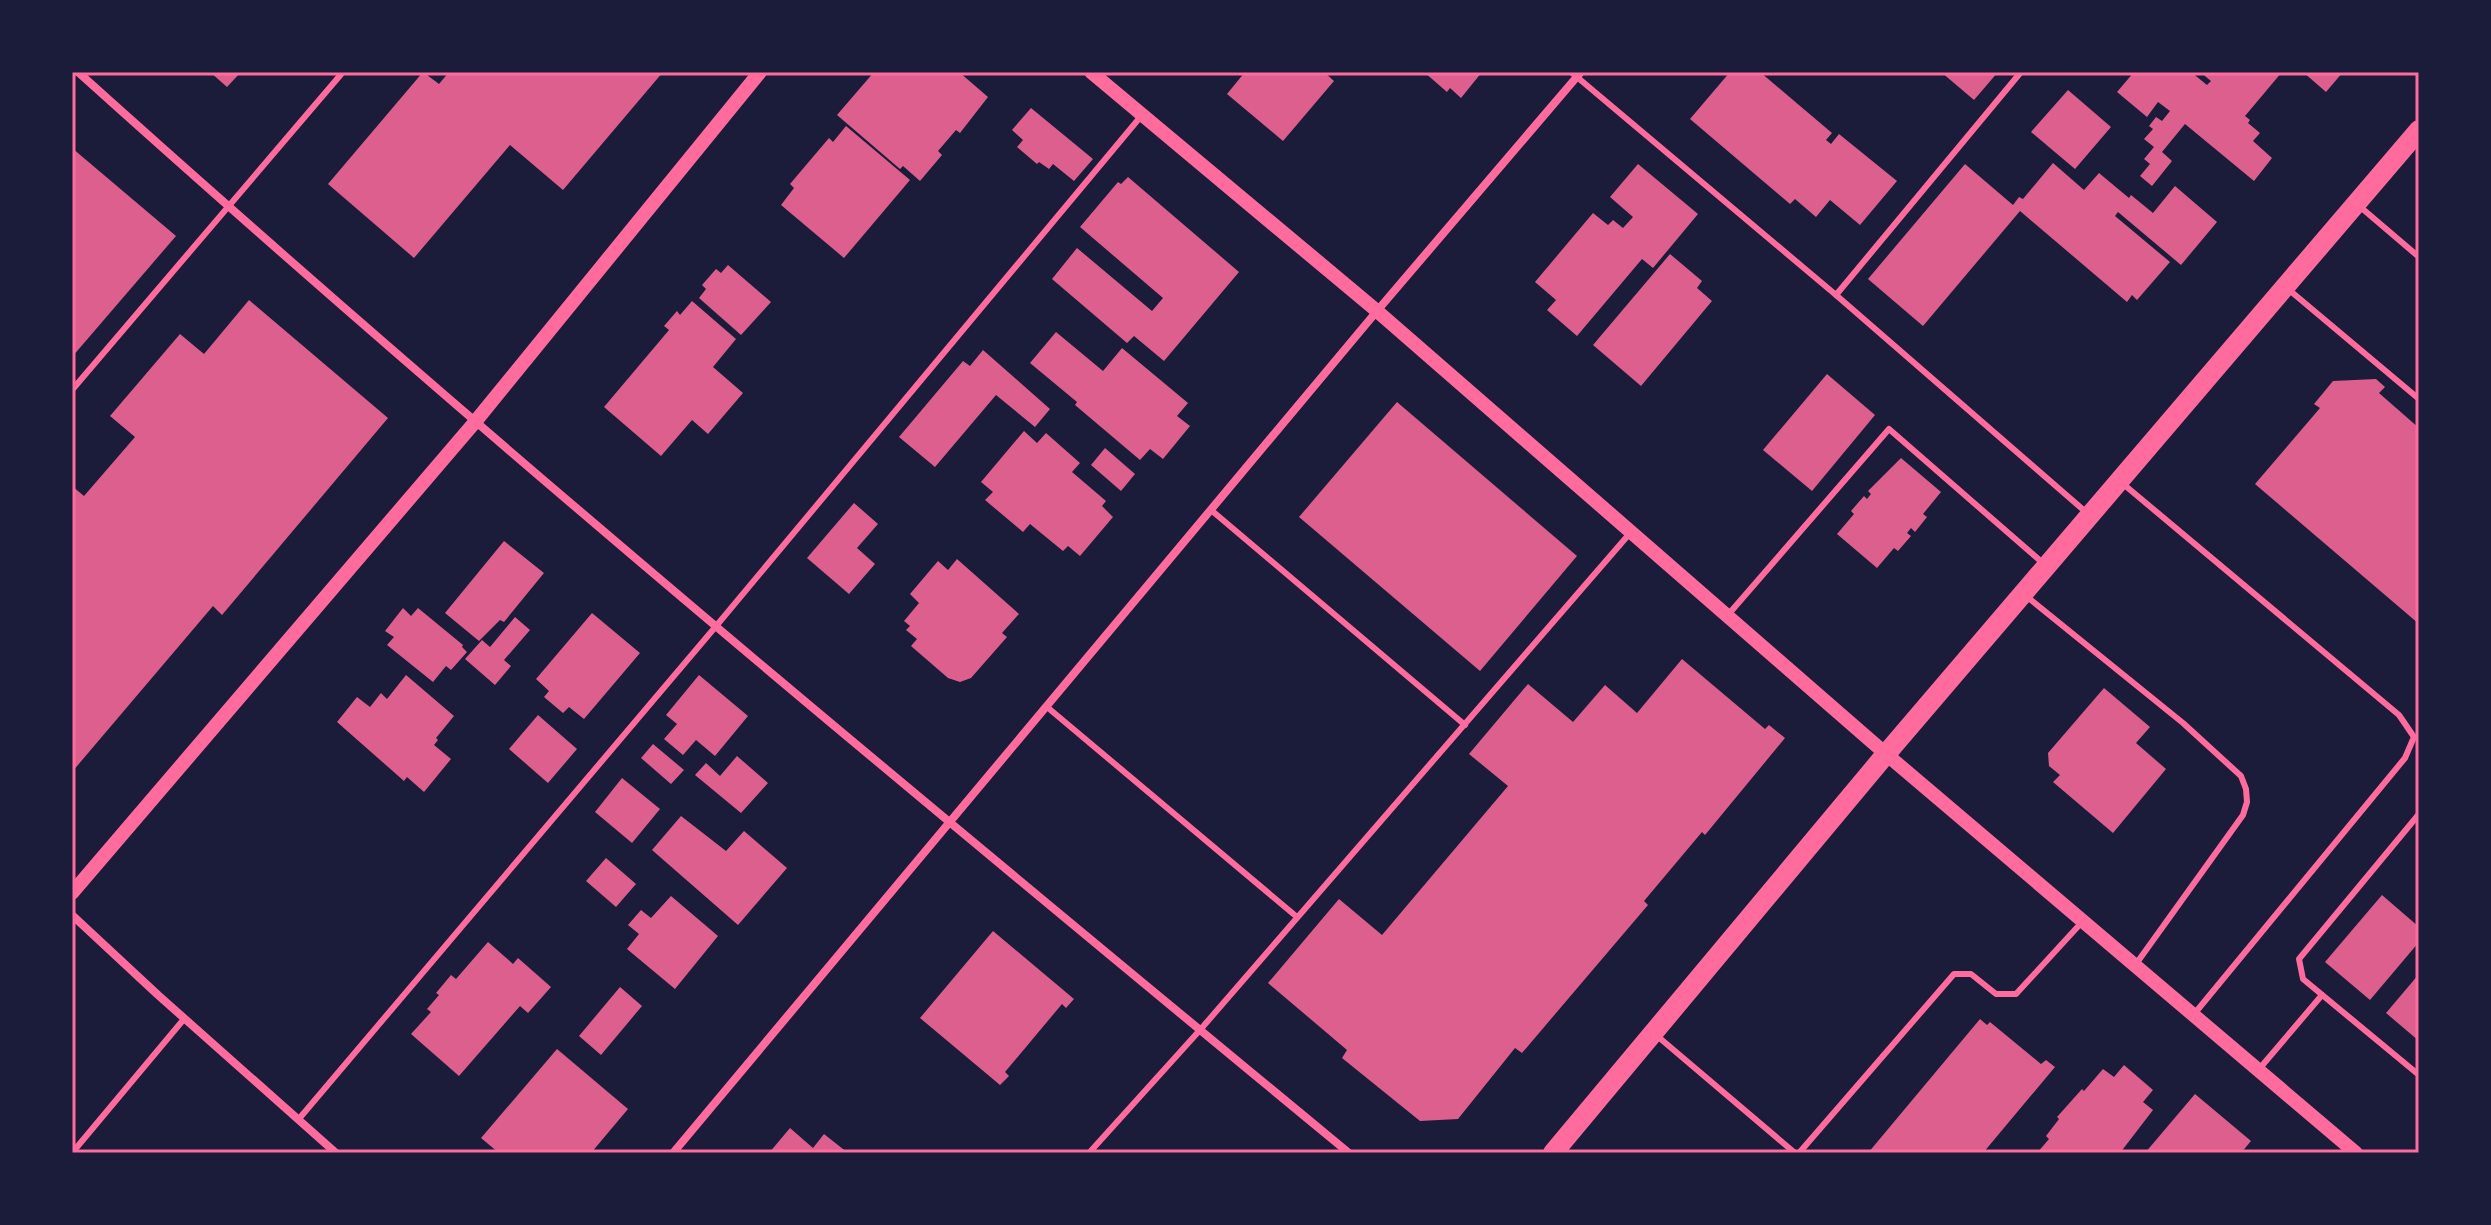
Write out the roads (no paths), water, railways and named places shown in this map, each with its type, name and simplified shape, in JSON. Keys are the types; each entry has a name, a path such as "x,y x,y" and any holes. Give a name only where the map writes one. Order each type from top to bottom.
{"main road":[{"path":"1553,1153 1886,754 2419,130"}],"street":[{"path":"78,72 475,422 950,823 1349,1153"},
{"path":"72,893 475,422 760,72"},
{"path":"1091,72 1377,311 1886,754 2356,1153"},
{"path":"673,1153 1576,74"},
{"path":"72,915 336,1153"}],"lane":[{"path":"72,390 343,72"},
{"path":"1836,295 2021,72"},
{"path":"1576,74 2089,516"},
{"path":"298,1120 717,625 1142,115"},
{"path":"2356,203 2419,257"},
{"path":"2285,286 2419,399"},
{"path":"1727,616 1889,429 2047,566"},
{"path":"2120,481 2399,715 2416,736 2405,758 2193,1015"},
{"path":"1211,510 1465,725"},
{"path":"1089,1153 1200,1030 1631,532"},
{"path":"2023,594 2183,723 2241,776 2246,789 2247,802 2243,815 2135,965"},
{"path":"1047,707 1297,917"},
{"path":"2419,814 2299,959 2303,979 2419,1075"},
{"path":"1654,1033 1797,1153 1954,974 1971,974 1996,994 2016,994 2083,921"},
{"path":"2258,1070 2322,995"},
{"path":"72,1153 184,1019"}]}
